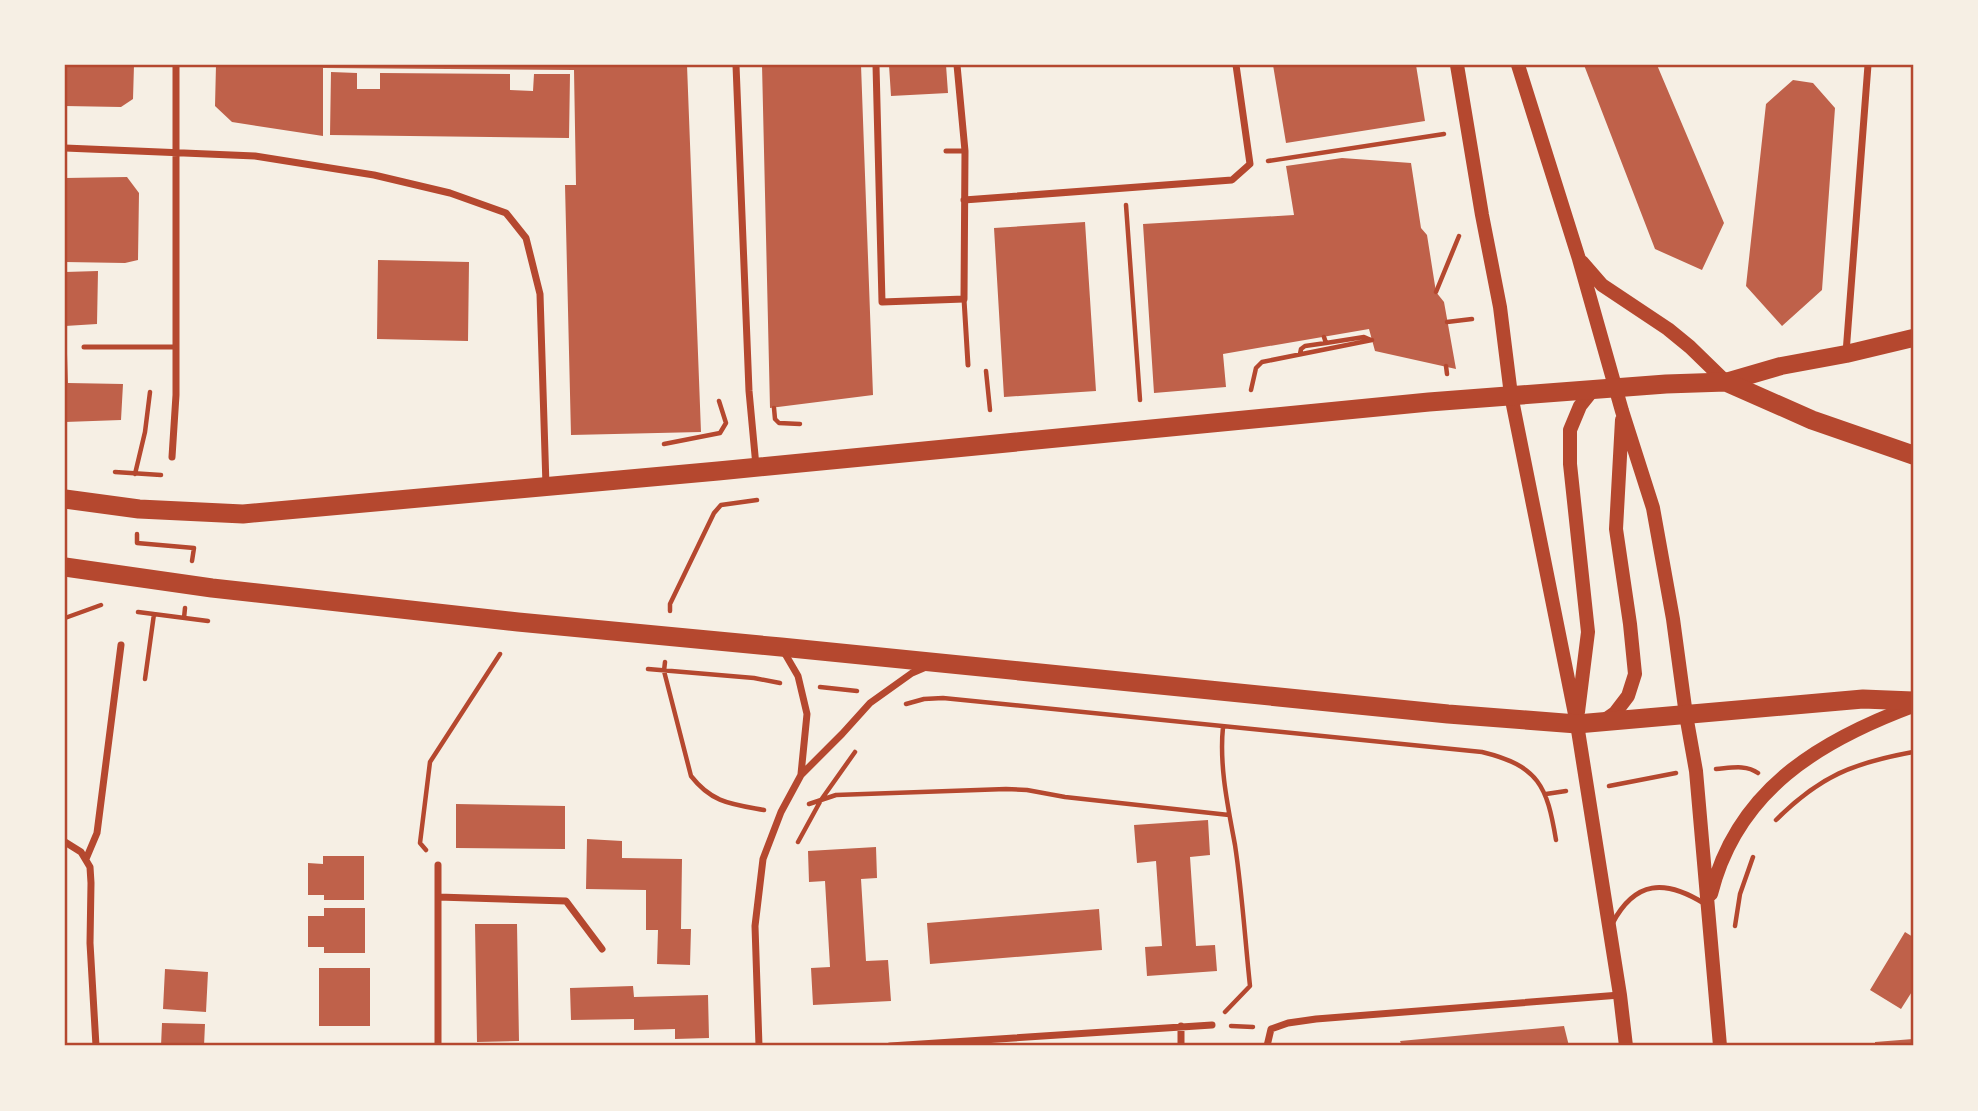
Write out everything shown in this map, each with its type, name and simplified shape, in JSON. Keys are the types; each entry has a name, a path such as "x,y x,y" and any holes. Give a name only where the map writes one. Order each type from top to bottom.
{"highway":[{"path":"65,499 139,509 243,514 1511,395 1726,382 1812,420 1913,456"},
{"path":"65,567 518,622 1448,715 1577,724 1863,699 1913,701"}],"main road":[{"path":"1457,65 1500,307 1511,395 1577,724 1626,1046"},
{"path":"1518,65 1653,508 1696,771 1720,1046"},
{"path":"1579,259 1602,285 1690,347 1726,382 1781,366 1913,338"},
{"path":"1577,724 1588,632 1570,464 1570,430 1580,406 1592,391"},
{"path":"1601,723 1615,713 1628,696 1635,674 1616,529 1622,411"},
{"path":"1708,906 1715,878 1738,827 1772,786 1820,750 1859,729 1913,706"}],"street":[{"path":"172,457 176,395 176,65"},
{"path":"736,65 749,391 756,467"},
{"path":"876,65 882,302 964,299 965,151 957,65"},
{"path":"964,200 1232,180 1250,164 1236,65"},
{"path":"1846,354 1868,65"},
{"path":"65,148 255,156 374,175 450,193 506,213 526,238 540,294 547,486"},
{"path":"86,859 97,833 121,645"},
{"path":"781,647 802,685 807,714 801,775"},
{"path":"759,1046 755,926 763,859 782,813 801,775 870,703 912,673 933,663"},
{"path":"65,842 75,846 90,867 90,943 96,1046"},
{"path":"438,865 438,1046"},
{"path":"438,897 566,901 602,949"},
{"path":"1267,1046 1271,1029 1288,1023 1620,995"},
{"path":"890,1046 1212,1025"},
{"path":"1181,1026 1181,1046"}],"lane":[{"path":"946,151 965,151"},
{"path":"964,299 968,365"},
{"path":"84,347 176,347"},
{"path":"1609,930 1629,901 1648,889 1676,889 1708,906"}],"path":[{"path":"1250,164 1444,134"},
{"path":"1125,187 1140,400"},
{"path":"1436,292 1459,236"},
{"path":"1447,322 1472,319"},
{"path":"1251,390 1258,364 1372,340 1363,337 1325,340 1305,346 1300,354"},
{"path":"968,365 986,364 990,410"},
{"path":"1446,366 1447,374"},
{"path":"150,392 138,474 137,543 194,548 184,618"},
{"path":"664,444 720,433 726,423 719,401"},
{"path":"774,408 775,419 779,423 800,424"},
{"path":"115,472 161,475"},
{"path":"670,604 714,513 721,505 757,500"},
{"path":"65,618 101,605"},
{"path":"138,612 208,621"},
{"path":"145,679 154,614"},
{"path":"438,865 420,843 430,762 500,654"},
{"path":"648,669 754,678 924,699 943,698 1482,752 1508,760 1540,783 1551,808 1556,840"},
{"path":"664,671 691,776 701,789 713,798 741,806 782,813 836,795 1006,789 1228,816"},
{"path":"902,706 924,699"},
{"path":"1212,1025 1250,986 1235,847 1228,816 1221,742 1223,727"},
{"path":"798,842 821,800 856,750"},
{"path":"1774,823 1791,806 1837,773 1884,757 1913,752"},
{"path":"1622,785 1673,773"},
{"path":"1734,931 1742,886 1757,849"},
{"path":"1212,1025 1271,1029"}],"building":[{"path":"65,65 134,65 133,99 121,107 65,106"},
{"path":"216,65 687,65 701,432 571,435 565,185 576,185 574,70 323,68 323,136 232,122 215,106"},
{"path":"762,65 861,65 873,395 770,408"},
{"path":"889,65 946,65 948,93 891,96"},
{"path":"1273,65 1416,65 1425,121 1286,143"},
{"path":"1584,65 1657,65 1724,223 1702,270 1655,249"},
{"path":"331,72 357,73 357,89 380,89 380,73 510,74 510,90 533,91 534,74 570,74 569,138 330,135"},
{"path":"1793,80 1813,83 1835,108 1822,290 1782,326 1746,286 1766,104"},
{"path":"1342,158 1411,163 1421,228 1427,235 1436,292 1444,302 1456,369 1375,351 1369,329 1223,354 1226,387 1154,393 1143,224 1294,215 1286,166"},
{"path":"127,177 139,193 138,260 125,263 65,262 65,178"},
{"path":"1085,222 1096,391 1004,397 994,228"},
{"path":"378,260 469,262 468,341 377,339"},
{"path":"98,271 97,324 65,326 65,272"},
{"path":"65,354 68,383 123,384 121,420 65,422"},
{"path":"456,804 565,806 565,849 456,848"},
{"path":"1208,820 1210,855 1190,857 1196,946 1215,945 1217,971 1147,976 1145,947 1162,946 1156,861 1137,863 1134,825"},
{"path":"587,839 622,841 622,858 682,859 681,929 691,929 690,965 657,964 658,930 646,930 646,890 586,889"},
{"path":"876,847 877,878 861,879 866,961 888,960 891,1001 813,1005 811,968 830,967 825,881 809,882 808,851"},
{"path":"323,856 364,856 364,900 324,900 324,895 308,895 308,863 323,864"},
{"path":"324,908 365,908 365,953 324,953 324,947 308,947 308,916 324,916"},
{"path":"1099,909 1102,950 930,964 927,923"},
{"path":"475,924 517,924 519,1041 477,1042"},
{"path":"1905,932 1913,937 1913,990 1901,1009 1870,990"},
{"path":"319,968 370,968 370,1026 319,1026"},
{"path":"165,969 208,972 206,1012 163,1009"},
{"path":"633,986 634,997 708,995 709,1038 675,1039 675,1029 634,1030 634,1019 571,1020 570,988"},
{"path":"162,1023 205,1024 204,1046 161,1046"},
{"path":"1564,1026 1569,1046 1402,1046 1400,1041"},
{"path":"1913,1039 1913,1046 1875,1046 1875,1042"}]}
